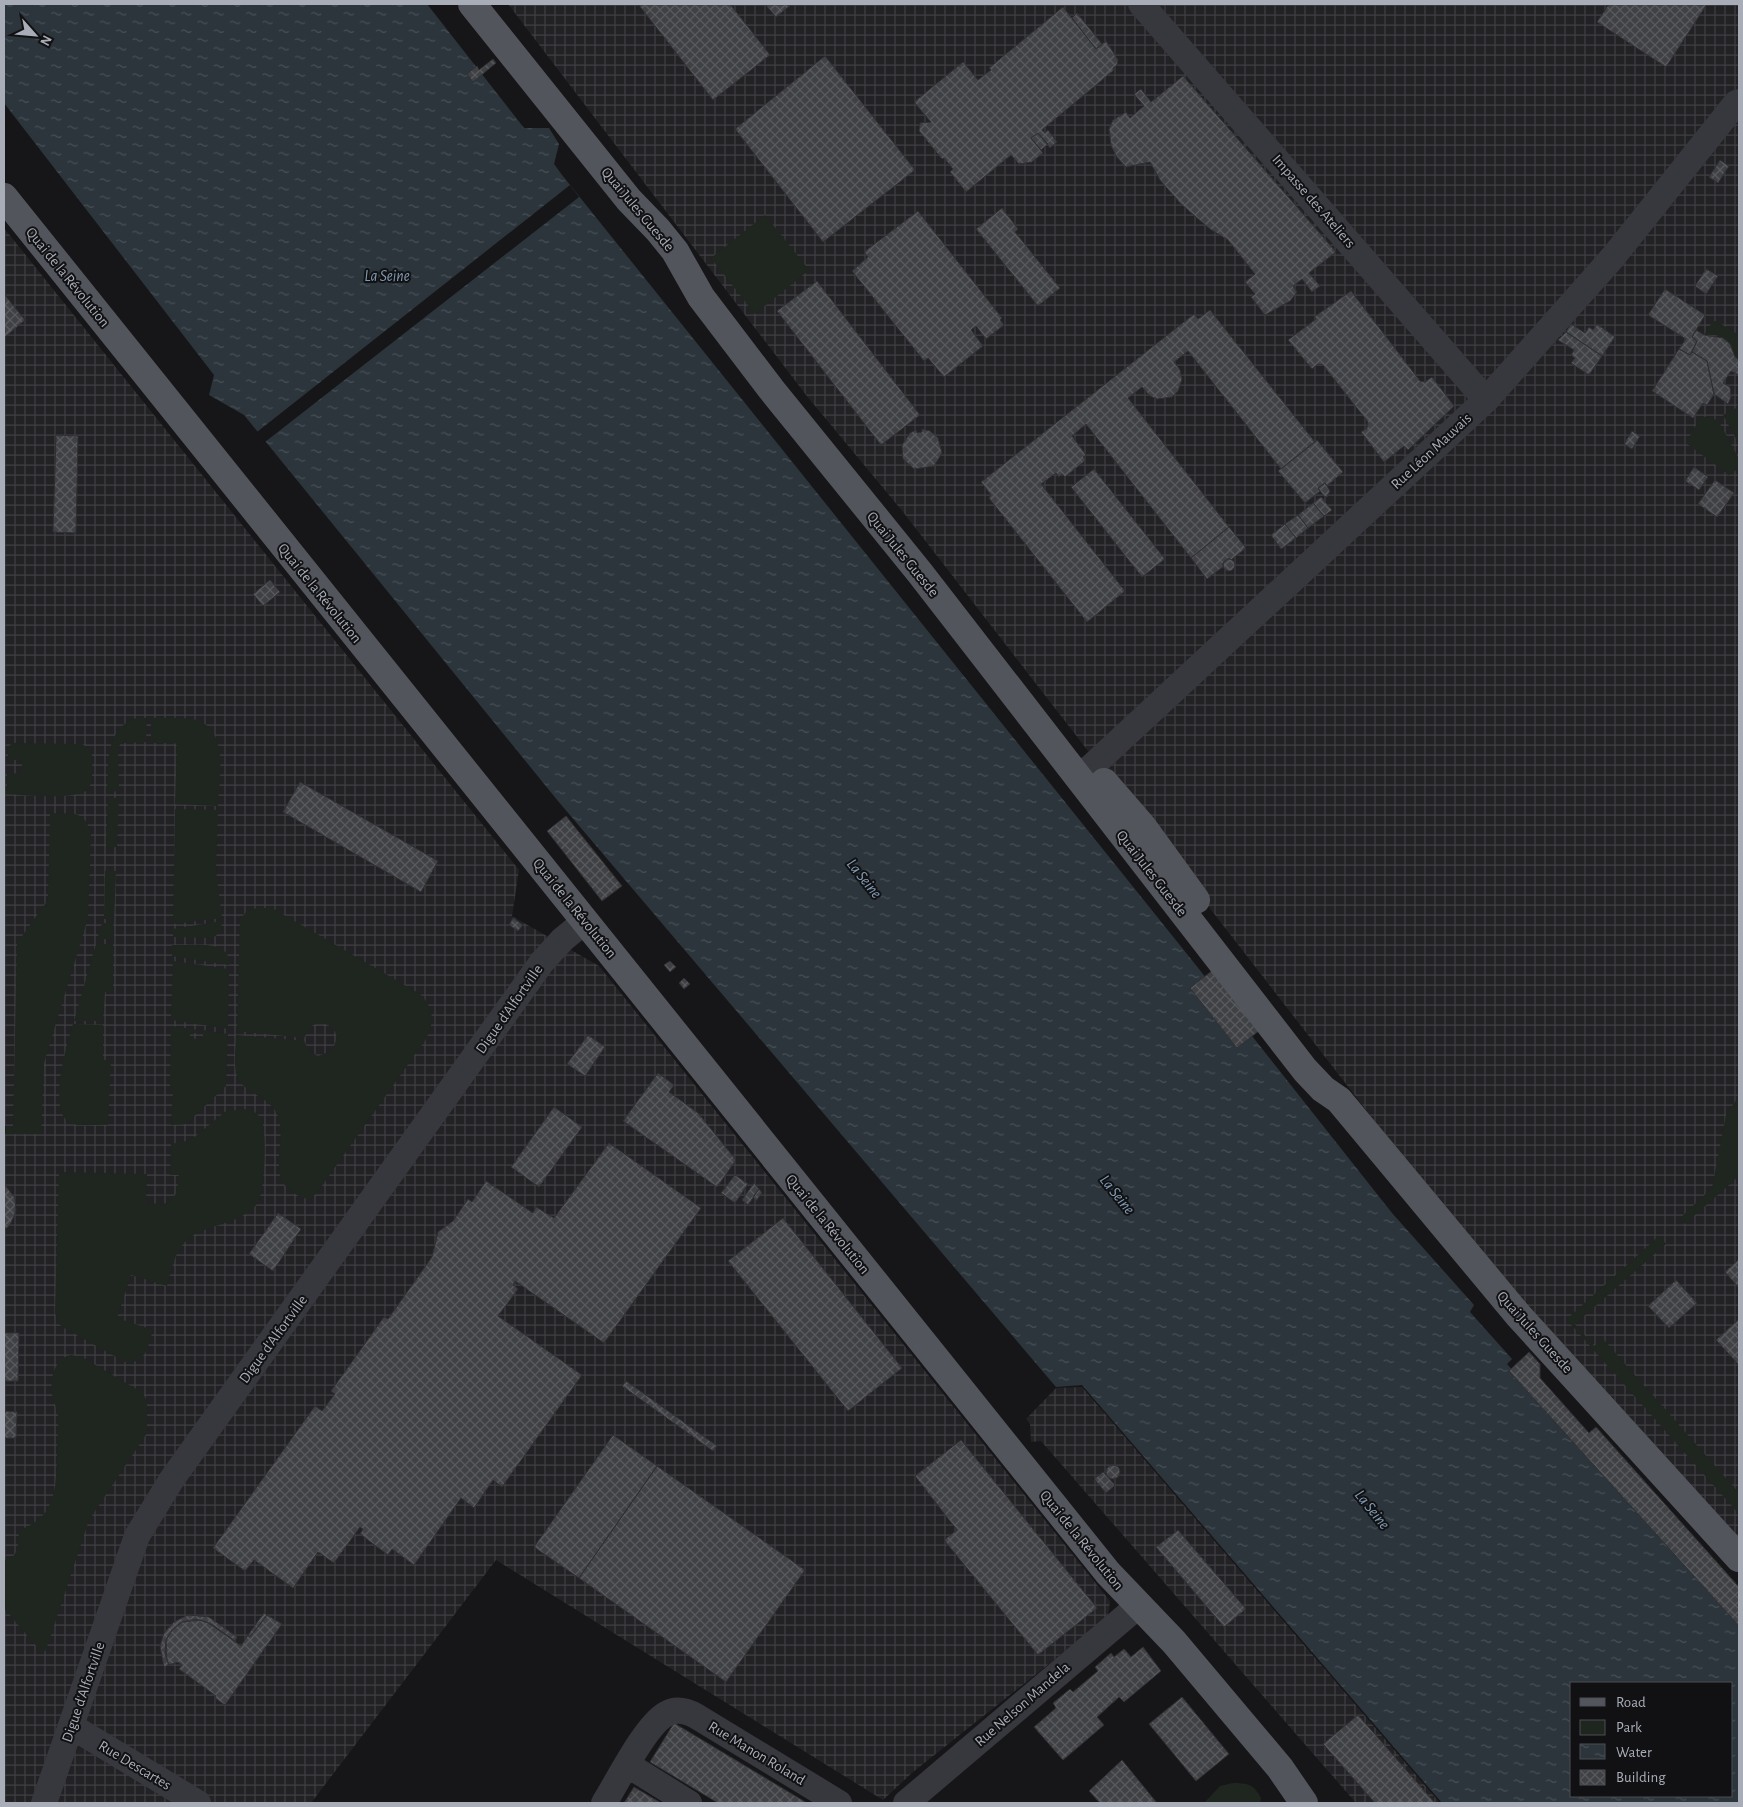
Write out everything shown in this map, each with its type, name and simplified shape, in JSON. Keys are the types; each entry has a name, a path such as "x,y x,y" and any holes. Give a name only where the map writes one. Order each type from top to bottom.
{"main road":[{"name":"Quai Jules Guesde","path":"472,4 629,200 664,237 675,251 701,296 765,381 920,573 1085,772 1143,828 1250,974 1312,1051 1333,1083 1339,1100 1518,1315 1739,1558"},
{"name":"Quai Jules Guesde","path":"490,4 593,137 682,241 715,284 755,345 788,389 867,486 886,504 1085,772"},
{"name":"Quai de la Révolution","path":"4,197 338,616 1108,1573 1143,1612 1165,1650 1293,1801"}],"street":[{"name":"Impasse des Ateliers","path":"1141,4 1486,400"},
{"name":"Rue Léon Mauvais","path":"1085,772 1486,400 1613,257 1738,102"},
{"name":"Digue d'Alfortville","path":"44,1803 137,1536 172,1479 542,962 562,940 585,921"},
{"name":"Rue Nelson Mandela","path":"906,1803 1143,1612"},
{"name":"Rue Manon Roland","path":"628,1765 659,1720 674,1711 687,1712 839,1803"},
{"name":"Rue Descartes","path":"71,1726 198,1803"},
{"path":"604,1803 628,1765 689,1803"}],"shaded area":[{"path":"508,4 1739,4 1739,1554 1521,1310 903,512 806,395"},
{"path":"4,228 519,870 512,916 599,966 1110,1601 1108,1617 913,1772 883,1800 496,1560 311,1803 4,1803"},
{"path":"1082,1387 1440,1803 1356,1803 1041,1441 1031,1442 1030,1424 1026,1419 1056,1388"}],"green space":[{"path":"765,215 809,270 755,314 711,258"},
{"path":"1713,321 1739,335 1739,360 1735,357 1725,339 1714,335 1704,335"},
{"path":"1739,403 1739,444 1723,415 1735,409"},
{"path":"1701,416 1718,420 1739,459 1739,468 1729,475 1686,443"},
{"path":"137,718 147,718 146,742 121,743 118,748 119,791 107,792 110,748 114,738 126,723"},
{"path":"151,718 191,719 204,723 212,731 220,754 218,806 175,804 177,746 175,743 151,743"},
{"path":"13,743 82,744 90,751 92,756 90,787 82,793 62,796 7,794 7,774 22,773 22,760 8,760 8,747"},
{"path":"108,798 119,798 117,847 106,848"},
{"path":"175,809 218,810 216,870 222,918 173,924"},
{"path":"50,813 71,813 81,816 91,833 88,918 44,1063 41,1134 4,1134 4,1126 13,1126 17,943 48,900"},
{"path":"105,871 116,871 114,919 104,919"},
{"path":"257,908 272,908 420,994 425,999 432,1015 431,1027 426,1039 316,1194 310,1199 294,1193 281,1180 279,1172 281,1134 279,1119 271,1105 246,1088 237,1076 235,1061 236,1035 304,1041 309,1051 318,1056 332,1051 337,1038 334,1030 324,1024 311,1026 304,1038 237,1031 240,919 247,911"},
{"path":"222,921 221,931 213,938 173,937 173,929"},
{"path":"102,923 113,923 114,938 97,940"},
{"path":"96,944 113,944 113,991 105,992 103,1021 74,1021"},
{"path":"172,945 208,945 217,947 228,956 229,965 172,956"},
{"path":"173,961 229,969 228,1029 171,1020"},
{"path":"73,1024 103,1025 103,1060 111,1060 108,1125 74,1124 70,1123 63,1116 59,1091 63,1061"},
{"path":"171,1026 199,1030 200,1034 190,1032 190,1038 203,1040 203,1030 228,1034 226,1086 186,1124 171,1125 173,1090 170,1089"},
{"path":"1739,1096 1739,1176 1685,1224 1680,1218 1712,1188 1726,1115"},
{"path":"248,1109 260,1117 264,1128 265,1150 260,1198 250,1211 241,1217 192,1236 184,1243 175,1258 167,1286 131,1275 117,1318 153,1330 142,1357 138,1361 125,1362 58,1323 55,1313 59,1172 147,1174 146,1204 169,1203 177,1192 179,1175 170,1175 171,1144 191,1140 226,1111"},
{"path":"1659,1236 1666,1244 1575,1324 1594,1346 1603,1339 1739,1493 1739,1514 1568,1321 1568,1318"},
{"path":"71,1355 82,1357 143,1393 147,1402 147,1433 89,1520 46,1650 42,1653 4,1608 4,1560 9,1559 16,1553 19,1530 40,1518 47,1510 51,1501 56,1480 58,1424 58,1413 53,1401 52,1379 56,1366 65,1357"},
{"path":"1233,1783 1246,1784 1253,1787 1261,1798 1260,1803 1204,1803 1220,1786"}],"water":[{"name":"La Seine","path":"4,4 427,4 524,128 549,128 559,144 554,164 562,175 1195,964 1392,1213 1474,1305 1470,1312 1512,1359 1507,1364 1739,1623 1739,1803 1442,1803 1082,1385 1056,1387 558,801 244,415 209,395 214,375 4,103"}],"pier":[{"path":"570,185 579,197 265,442 257,432"}],"building":[{"path":"638,4 730,4 770,55 713,100"},
{"path":"765,4 792,4 776,17"},
{"path":"1609,4 1707,4 1666,67 1597,22"},
{"path":"1063,7 1096,49 1106,41 1118,60 1117,65 1113,68 1114,70 1042,130 1045,133 1048,130 1057,142 1050,148 1038,133 1031,138 1043,153 1032,162 1019,164 1011,155 966,192 950,172 953,169 944,158 942,159 919,131 920,123 931,122 914,102 963,62 978,80 991,70 989,68"},
{"path":"1077,13 1102,44 1096,49 1072,18"},
{"path":"825,56 915,170 823,242 735,129"},
{"path":"493,59 496,63 473,82 467,74 477,66 479,70"},
{"path":"1183,76 1336,252 1309,273 1320,286 1312,292 1302,279 1293,286 1297,292 1290,301 1265,315 1251,297 1255,294 1245,282 1255,274 1228,240 1210,229 1181,204 1160,180 1150,162 1126,167 1116,156 1111,145 1109,129 1113,120 1126,112 1130,118 1144,106 1134,94 1141,89 1151,102"},
{"path":"1038,133 1048,144 1041,150 1031,138"},
{"path":"1720,160 1729,166 1718,183 1709,177"},
{"path":"1002,208 1018,229 1015,232 1060,288 1038,306 976,229"},
{"path":"918,211 1002,318 1000,320 1004,325 986,339 976,326 971,330 983,346 944,377 928,358 924,361 852,271 868,257 864,252"},
{"path":"1706,269 1718,276 1706,294 1695,286"},
{"path":"817,281 920,415 881,445 777,311"},
{"path":"1665,289 1705,315 1692,337 1697,341 1690,355 1679,349 1686,339 1648,315"},
{"path":"1351,291 1420,381 1425,382 1432,377 1454,406 1408,450 1404,446 1384,462 1361,432 1367,428 1368,422 1323,365 1318,364 1312,369 1288,340 1316,319 1314,317"},
{"path":"4,294 25,320 4,338"},
{"path":"1210,310 1315,442 1281,469 1188,351 1174,362 1180,370 1182,379 1178,391 1172,397 1157,399 1150,396 1142,387 1128,398 1229,527 1191,558 1086,424 1072,436 1086,455 1083,457 1086,460 1065,477 1062,474 1059,477 1056,473 1041,484 1125,591 1087,622 989,498 991,495 981,482 1194,314 1198,319"},
{"path":"1571,324 1585,333 1589,327 1593,330 1597,324 1615,337 1602,356 1566,332"},
{"path":"1696,330 1704,335 1723,338 1730,344 1735,357 1739,360 1739,375 1731,371 1723,383 1730,387 1731,397 1728,404 1714,394 1707,361 1692,352 1697,341 1692,337"},
{"path":"1566,332 1602,356 1589,375 1571,363 1575,358 1571,355 1574,350 1558,340"},
{"path":"1679,349 1690,355 1692,352 1707,361 1714,394 1707,405 1703,403 1693,418 1652,391"},
{"path":"922,429 930,431 938,438 942,453 934,466 914,469 903,459 902,445 910,433 916,430 917,433 922,432"},
{"path":"1632,431 1640,436 1632,449 1624,444"},
{"path":"56,435 78,436 76,533 53,532"},
{"path":"1317,440 1343,472 1327,486 1325,483 1318,488 1320,491 1305,503 1278,471"},
{"path":"1694,467 1708,477 1699,490 1685,481"},
{"path":"1094,469 1165,559 1142,577 1071,487"},
{"path":"1715,480 1734,493 1717,517 1698,504"},
{"path":"1325,483 1330,491 1327,497 1318,488"},
{"path":"1321,497 1332,510 1324,516 1313,503"},
{"path":"1313,503 1324,516 1308,528 1298,515"},
{"path":"1298,515 1308,528 1296,538 1285,524"},
{"path":"1285,524 1296,538 1281,549 1271,535"},
{"path":"1229,527 1246,548 1231,560 1229,558 1222,564 1224,566 1207,579 1191,558"},
{"path":"1229,559 1235,565 1229,571 1223,565"},
{"path":"270,580 280,592 263,606 253,594"},
{"path":"300,782 438,861 421,892 283,812"},
{"path":"566,816 622,886 602,901 547,831"},
{"path":"513,918 523,925 518,931 509,925"},
{"path":"670,961 676,967 670,972 664,965"},
{"path":"1213,970 1260,1030 1237,1048 1190,988"},
{"path":"684,978 690,984 684,989 679,983"},
{"path":"588,1035 605,1047 585,1076 567,1064"},
{"path":"658,1073 674,1085 669,1092 698,1113 736,1160 717,1187 623,1121"},
{"path":"554,1107 582,1127 539,1187 511,1167"},
{"path":"609,1143 701,1208 604,1343 515,1281 513,1285 518,1289 498,1316 582,1375 502,1487 493,1480 474,1508 461,1498 414,1565 392,1549 388,1555 360,1534 363,1529 360,1527 334,1563 318,1552 293,1588 254,1560 245,1571 213,1548 315,1406 322,1411 335,1394 331,1391 384,1317 388,1319 432,1257 438,1232 453,1221 468,1199 472,1202 486,1181 533,1213 536,1207 554,1218"},
{"path":"735,1175 748,1184 735,1203 721,1193"},
{"path":"754,1183 759,1189 748,1205 742,1200"},
{"path":"4,1184 15,1198 16,1211 10,1225 4,1230"},
{"path":"759,1189 762,1193 756,1201 753,1197"},
{"path":"278,1213 301,1229 273,1271 249,1254"},
{"path":"783,1218 902,1368 848,1411 728,1261"},
{"path":"1739,1259 1739,1288 1725,1272"},
{"path":"1676,1280 1697,1303 1669,1328 1648,1306"},
{"path":"1739,1319 1739,1365 1716,1340"},
{"path":"4,1333 19,1333 18,1381 4,1381"},
{"path":"1529,1352 1540,1364 1540,1378 1589,1433 1596,1427 1739,1587 1739,1626 1509,1371"},
{"path":"626,1381 717,1446 713,1451 622,1386"},
{"path":"4,1411 17,1412 16,1438 4,1438"},
{"path":"613,1435 657,1466 579,1578 534,1547"},
{"path":"961,1440 1097,1608 1038,1655 944,1540 957,1530 915,1476"},
{"path":"1110,1465 1116,1465 1120,1472 1116,1479 1110,1479 1106,1475 1106,1469"},
{"path":"657,1466 805,1570 726,1682 579,1578"},
{"path":"1103,1472 1115,1485 1106,1493 1094,1479"},
{"path":"1178,1530 1246,1609 1224,1627 1156,1547"},
{"path":"264,1613 267,1615 250,1637 248,1635"},
{"path":"188,1615 209,1617 237,1637 235,1641 213,1625 201,1620 182,1622 172,1630 166,1640 165,1654 169,1665 164,1667 160,1646 164,1633 174,1622"},
{"path":"267,1615 282,1624 225,1705 215,1698 216,1696 179,1669 182,1665 178,1662 169,1665 166,1640 172,1630 182,1622 195,1619 207,1622 241,1646 248,1635 250,1637"},
{"path":"1143,1647 1161,1671 1124,1702 1119,1697 1097,1717 1104,1725 1063,1760 1034,1727 1056,1708 1053,1703 1070,1689 1073,1692 1098,1671 1095,1667 1111,1653 1114,1657 1124,1649 1131,1657"},
{"path":"1182,1697 1229,1754 1196,1781 1149,1724"},
{"path":"1358,1715 1435,1803 1375,1803 1323,1744"},
{"path":"674,1723 807,1803 718,1803 650,1762"},
{"path":"1122,1760 1157,1803 1100,1803 1089,1791"},
{"path":"634,1787 661,1803 624,1803"}]}
